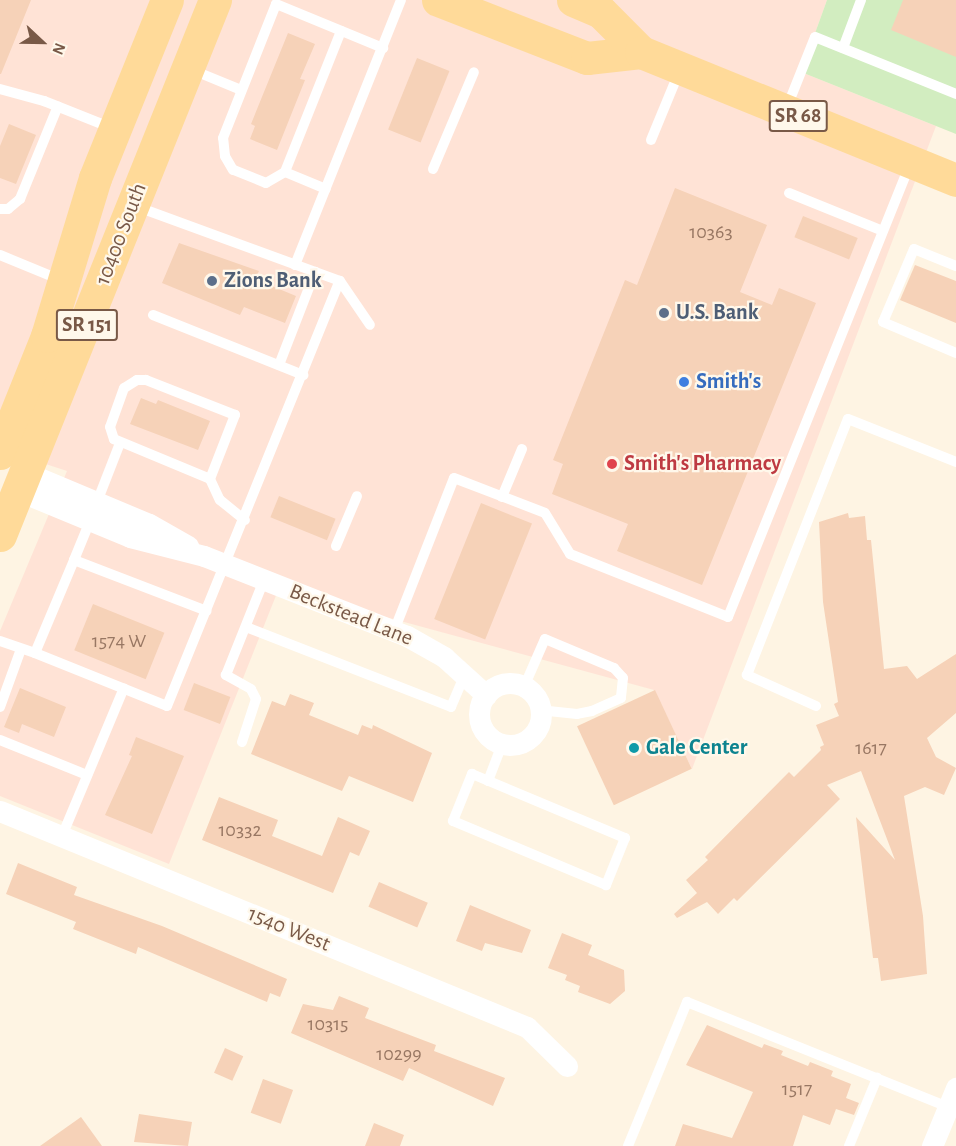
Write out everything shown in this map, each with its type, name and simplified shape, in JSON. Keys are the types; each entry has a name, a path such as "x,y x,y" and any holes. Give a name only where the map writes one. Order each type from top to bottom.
{"main road":[{"name":"10400 South","path":"0,453 47,336 84,211 167,0"},
{"name":"10400 South","path":"0,536 214,0"},
{"name":"SR 68","path":"438,0 587,58 641,52"},
{"name":"SR 68","path":"573,0 601,12 641,52 956,180"}],"street":[{"name":"Beckstead Lane","path":"23,482 94,512 149,524 204,556 394,631 428,647 465,674 486,694"},
{"path":"507,683 524,687 537,699 541,710 540,722 526,741 502,744 491,738 481,723 480,705 486,694 507,683"},
{"name":"1540 West","path":"0,811 527,1027 567,1066"},
{"path":"932,1146 952,1097"}],"lane":[{"path":"296,265 401,0"},
{"path":"843,48 861,0"},
{"path":"341,31 285,172 266,183 233,170 225,156 223,138 276,4 383,48"},
{"path":"785,111 815,37 956,94"},
{"path":"187,68 241,90"},
{"path":"651,140 680,69"},
{"path":"433,169 474,72"},
{"path":"0,89 58,106 115,129"},
{"path":"0,209 8,209 20,200 58,106"},
{"path":"394,631 454,478 545,513 570,554 728,617 911,162"},
{"path":"285,172 326,189"},
{"path":"789,193 883,231"},
{"path":"132,205 340,281 370,326"},
{"path":"956,266 914,249 883,322 956,353"},
{"path":"0,255 64,282"},
{"path":"279,365 315,272"},
{"path":"0,641 167,706 227,565 340,281"},
{"path":"153,315 303,375"},
{"path":"210,479 120,443 111,434 111,420 124,388 137,380 235,415 210,479 219,500 245,520"},
{"path":"816,706 747,675 848,419 956,462"},
{"path":"34,653 94,512 120,443"},
{"path":"502,496 522,449"},
{"path":"336,546 357,496"},
{"path":"74,560 207,611"},
{"path":"242,742 256,699 251,689 226,675 264,580"},
{"path":"246,627 451,707 465,674"},
{"path":"524,687 545,639 614,668 623,678 621,698 592,711 577,714 541,710"},
{"path":"0,706 21,649"},
{"path":"62,836 124,688"},
{"path":"0,740 87,775"},
{"path":"488,781 502,744"},
{"path":"472,774 488,781 625,838 606,885 453,821 472,774"},
{"path":"628,1146 687,1002 877,1078 952,1097"},
{"path":"849,1146 877,1078"}],"shaded area":[{"path":"0,0 827,0 801,72 936,126 692,769 654,690 279,588 169,864 0,796 0,631 67,471 0,449"}],"green space":[{"path":"827,0 956,0 956,134 801,72"}],"building":[{"path":"0,0 31,0 1,74 0,74"},
{"path":"903,0 956,0 956,57 891,30"},
{"path":"288,33 315,44 300,79 305,80 277,150 250,139 255,126 251,124"},
{"path":"417,58 449,71 421,143 388,129"},
{"path":"9,124 36,135 16,184 0,178 0,146"},
{"name":"Smith's","path":"675,188 767,225 740,292 772,305 779,288 816,303 702,585 617,551 628,524 552,494 563,464 553,460 625,280 637,285"},
{"path":"803,216 858,238 849,259 794,237"},
{"name":"Zions Bank","path":"179,243 259,271 255,279 296,296 285,323 244,307 240,315 162,283"},
{"path":"915,265 956,281 956,323 900,300"},
{"path":"141,398 156,404 158,400 210,421 198,450 130,424"},
{"path":"279,496 336,519 327,540 270,517"},
{"path":"481,503 532,524 485,640 434,619"},
{"path":"848,513 849,518 865,516 867,540 871,540 884,669 907,666 917,679 956,654 956,713 927,738 936,757 956,768 944,795 925,787 904,796 923,916 927,974 881,981 878,958 873,958 856,817 895,860 861,771 827,785 840,799 737,901 734,898 718,914 707,902 677,918 674,914 697,893 686,880 708,860 705,857 789,772 794,777 821,750 820,747 824,745 816,725 839,716 834,704 838,702 823,602 819,522"},
{"path":"93,604 164,633 146,679 74,650"},
{"path":"194,683 230,697 220,724 184,710"},
{"path":"20,688 66,707 54,737 22,724 19,733 4,727"},
{"name":"Gale Center","path":"655,690 692,769 614,805 577,726"},
{"path":"290,694 314,703 309,715 358,735 362,725 372,729 373,725 432,753 413,802 349,776 342,791 251,754 272,701 285,706"},
{"path":"136,737 184,756 152,834 105,815 132,756 129,755"},
{"path":"219,797 278,820 272,836 322,856 338,817 370,831 359,856 350,852 333,893 202,840"},
{"path":"18,863 77,887 74,895 162,926 287,979 280,997 270,993 267,1002 138,947 136,954 73,929 76,922 6,894"},
{"path":"379,882 428,903 417,928 368,907"},
{"path":"470,905 531,930 522,953 485,943 482,951 456,941"},
{"path":"562,933 592,945 588,955 624,970 625,991 610,1004 578,992 580,986 565,980 567,975 548,968"},
{"path":"339,996 369,1008 365,1018 436,1045 434,1051 505,1078 493,1106 409,1068 403,1081 291,1033 303,1004 333,1010"},
{"path":"707,1025 762,1048 764,1044 783,1051 781,1055 808,1066 810,1062 833,1071 831,1076 851,1084 846,1098 859,1103 854,1115 836,1109 830,1125 803,1115 793,1146 675,1146 683,1124 732,1138 753,1092 686,1065"},
{"path":"225,1048 243,1056 232,1081 214,1073"},
{"path":"263,1079 293,1090 281,1124 251,1113"},
{"path":"139,1114 192,1122 188,1146 134,1142"},
{"path":"81,1117 102,1146 40,1146"},
{"path":"374,1123 404,1135 400,1146 365,1146"}],"place":[{"name":"Zions Bank","path":"212,281"},
{"name":"U.S. Bank","path":"664,313"},
{"name":"Smith's","path":"684,382"},
{"name":"Smith's Pharmacy","path":"612,464"},
{"name":"Gale Center","path":"634,748"}]}
